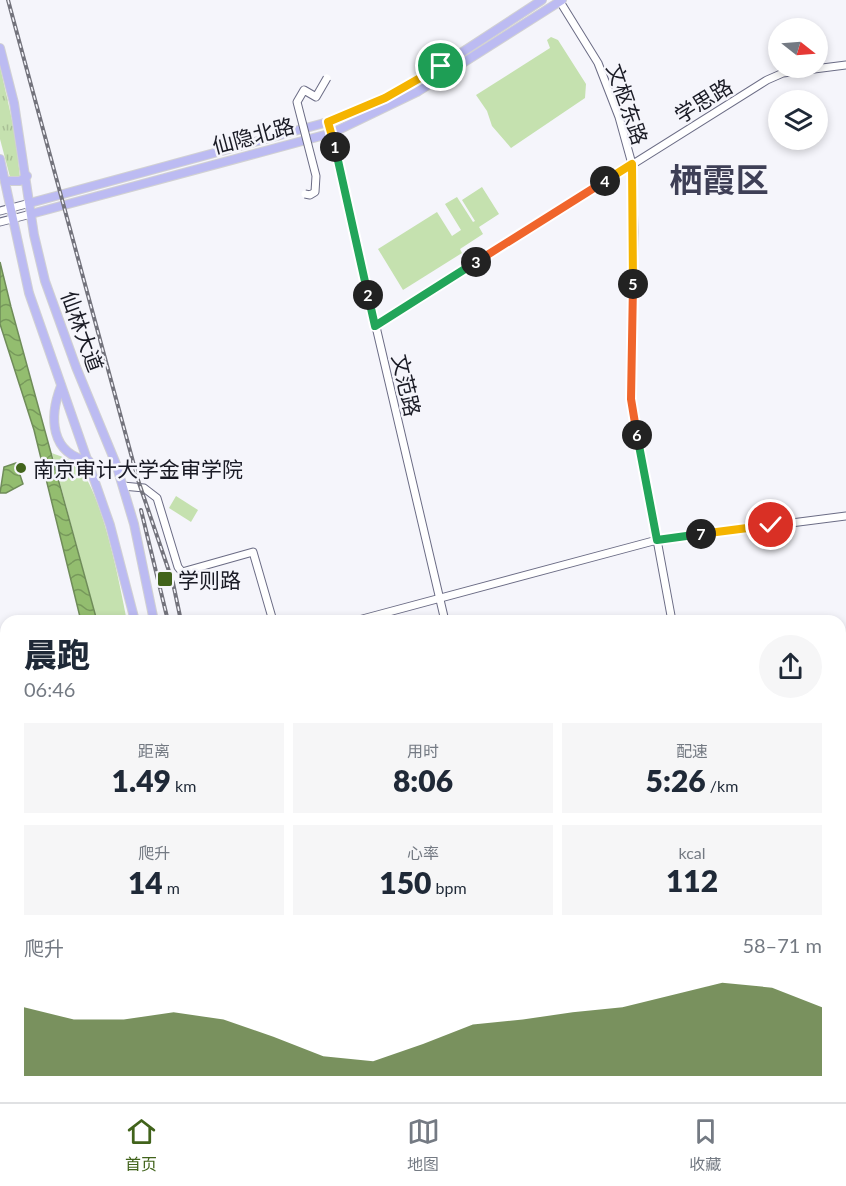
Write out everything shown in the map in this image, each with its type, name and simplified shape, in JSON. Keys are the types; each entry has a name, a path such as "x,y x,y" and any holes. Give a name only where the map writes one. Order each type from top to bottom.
{"main road":[{"name":"仙隐北路","path":"30,203 328,122 385,98 441,66 542,0"},
{"name":"仙隐北路","path":"32,213 332,132 417,92 560,0"},
{"name":"仙林大道","path":"0,48 14,103 36,244 45,281 123,486 148,583 153,615"},
{"name":"仙林大道","path":"0,159 17,248 29,293 119,553 134,615"},
{"path":"5,181 20,182 27,176"},
{"path":"17,248 20,241 26,237 36,244"},
{"path":"61,386 53,412 61,446 76,459 89,461"}],"street":[{"name":"文枢东路","path":"560,0 598,63 619,117 632,164 634,232 631,399 671,615"},
{"name":"学思路","path":"375,326 766,80 783,73 846,65"},
{"path":"305,194 310,195 315,192 316,176 297,102 304,90 316,97 327,78"},
{"name":"文范路","path":"328,122 444,615"},
{"path":"0,211 30,203"},
{"path":"0,222 32,213"},
{"path":"123,486 144,488 157,498 178,567 182,572 189,573 193,568 253,552 271,615"},
{"path":"377,615 657,540 846,516"}],"green space":[{"path":"551,37 558,40 586,84 585,98 511,148 492,126 487,111 476,95 550,48 547,40"},
{"path":"0,66 16,138 20,178 10,177 0,139"},
{"path":"482,187 499,214 479,227 483,234 460,249 462,253 403,290 378,249 437,212 452,236 461,230 445,204 457,197 473,222 475,221 462,200"},
{"path":"52,453 77,465 86,478 95,496 109,539 126,615 95,615"},
{"path":"176,496 198,510 191,522 169,508"}],"water":[{"path":"0,262 95,615 80,615 34,430 0,324"},
{"path":"16,463 23,484 6,493 0,493 4,467"}],"railway":[{"path":"8,0 138,480 173,583 180,615"},
{"path":"141,510 167,615"}],"place":[{"name":"南京审计大学金审学院","path":"21,468"},
{"name":"学则路","path":"165,579"}],"district":[{"name":"栖霞区","path":"719,179"}],"route":[{"path":"441,66 385,98 328,122 375,326 632,164 634,232 631,399 657,540 771,525"}]}
